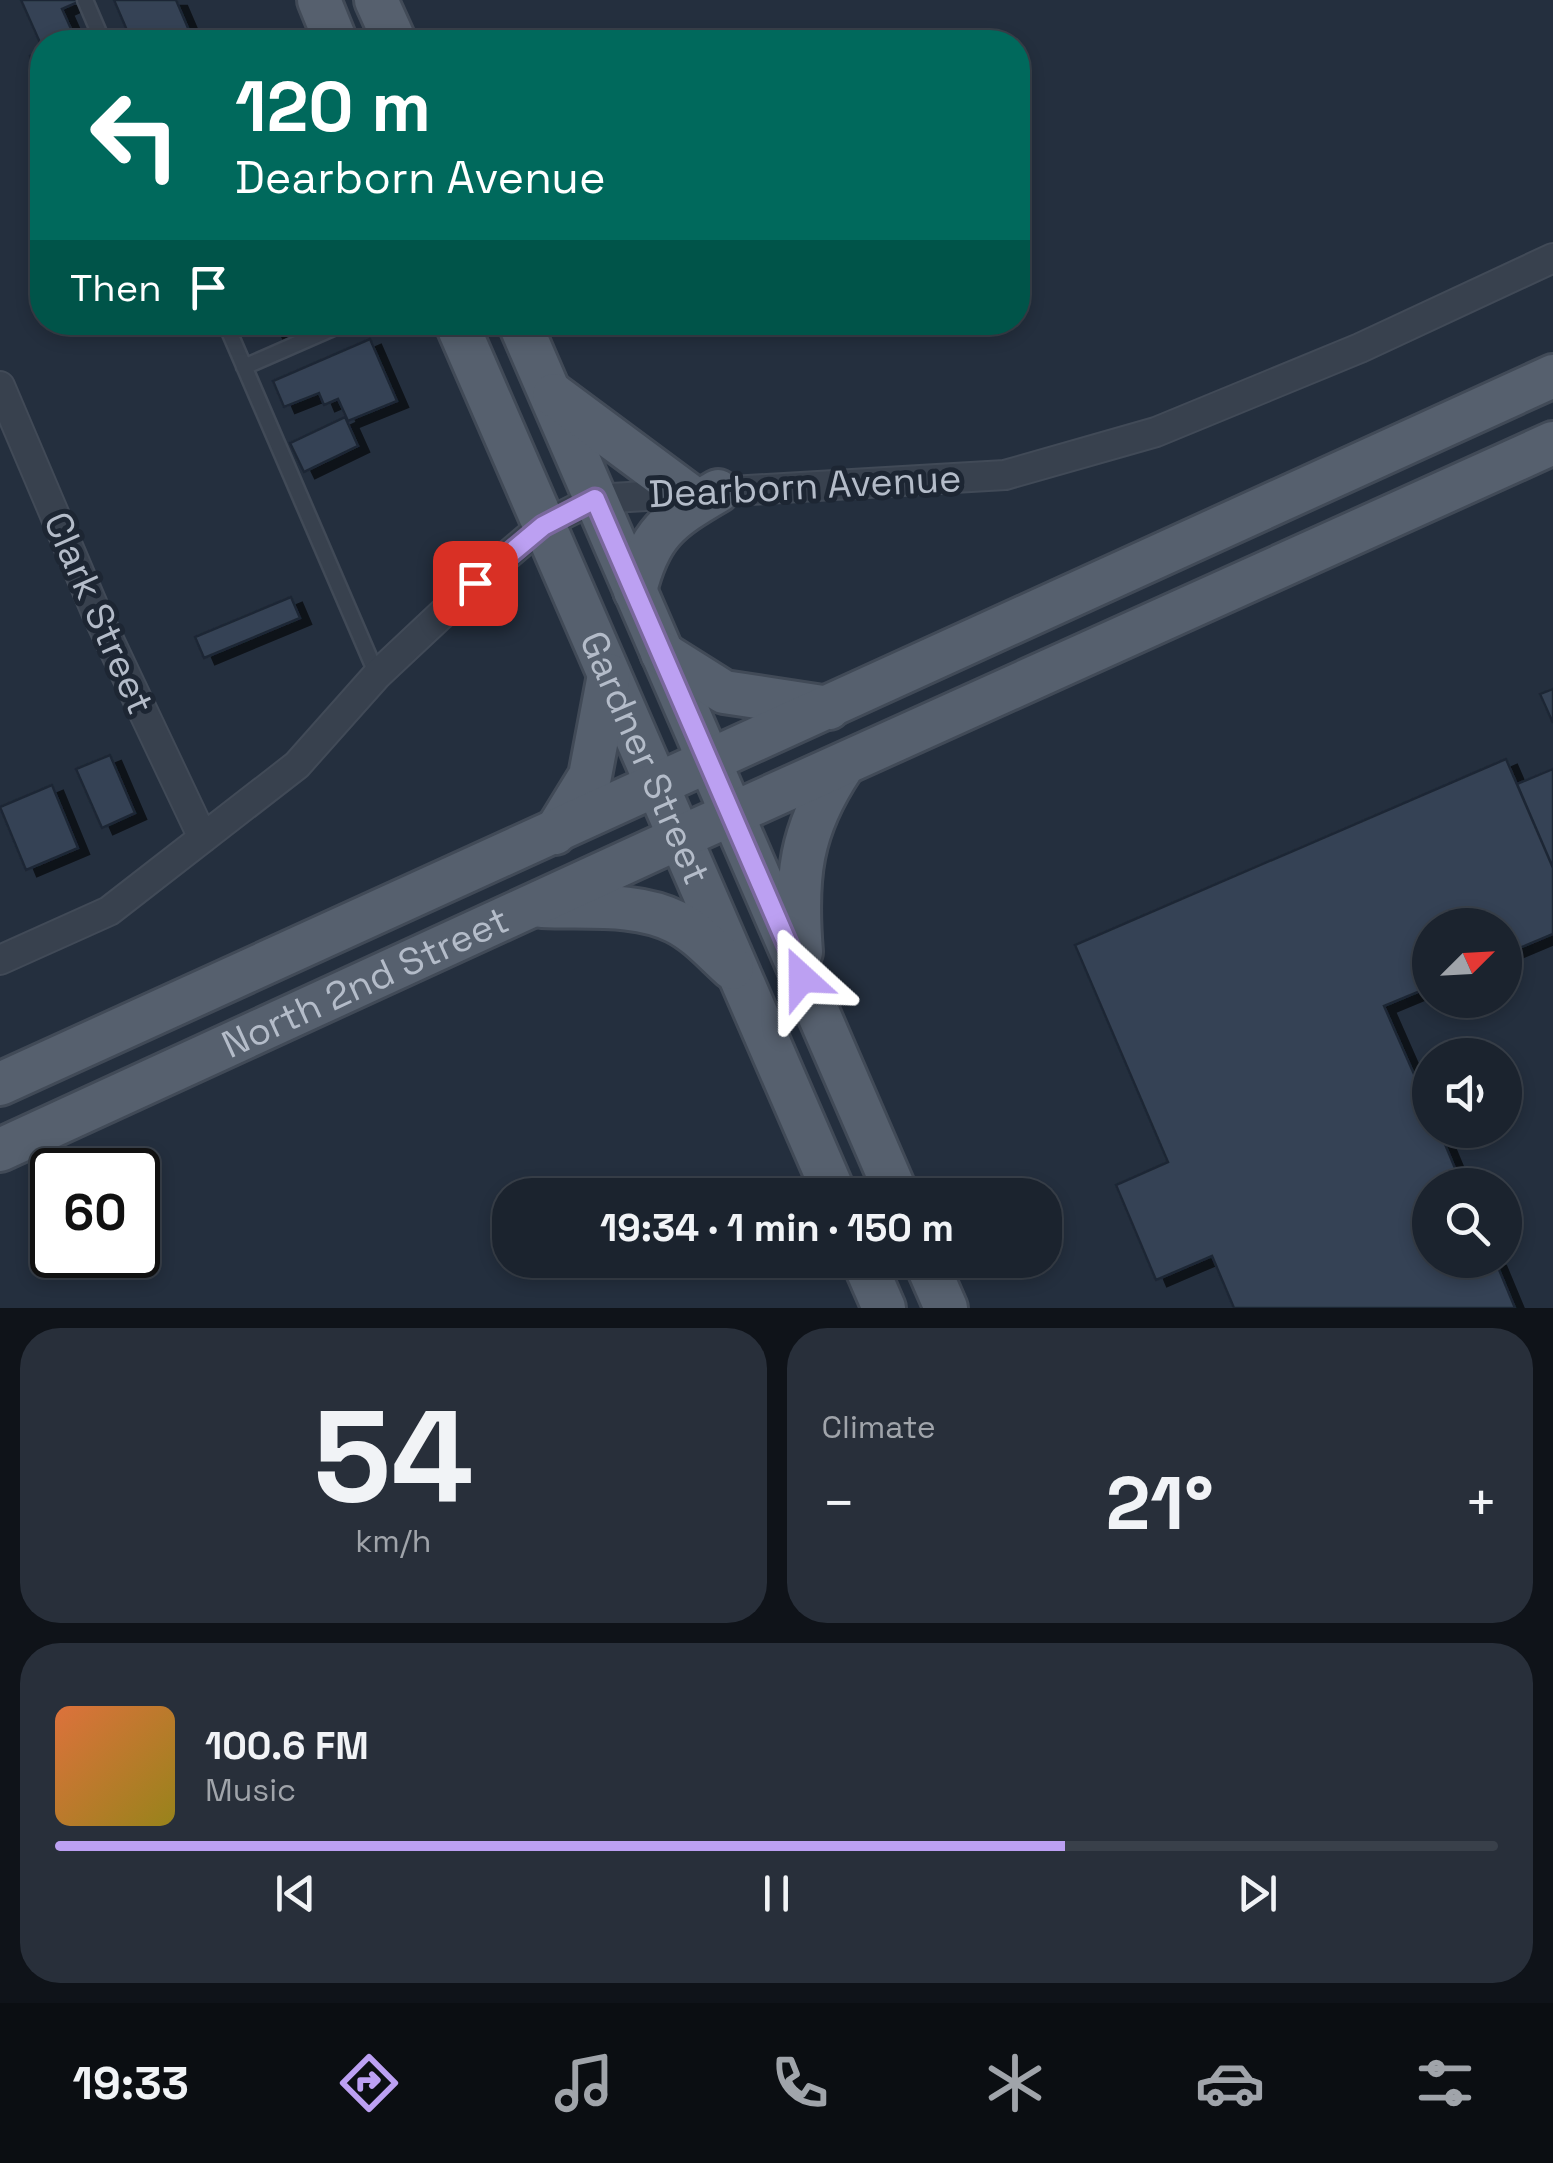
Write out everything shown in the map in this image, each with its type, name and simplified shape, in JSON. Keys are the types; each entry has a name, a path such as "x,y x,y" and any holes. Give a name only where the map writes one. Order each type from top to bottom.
{"main road":[{"path":"319,0 331,30"},
{"path":"376,0 390,30"},
{"name":"Gardner Street","path":"462,335 828,1178"},
{"name":"Gardner Street","path":"525,335 890,1178"},
{"name":"North 2nd Street","path":"0,1084 1553,376"},
{"path":"548,390 609,439 702,492 654,540 644,557 635,591"},
{"name":"North 2nd Street","path":"0,1150 680,837 1553,444"},
{"path":"662,653 724,692 830,708"},
{"path":"555,834 590,776 609,675"},
{"path":"802,978 799,930 803,851 814,815 842,767"},
{"path":"536,906 659,914 698,936 740,976"},
{"path":"871,1278 884,1308"},
{"path":"933,1278 946,1308"}],"street":[{"name":"Dearborn Avenue","path":"0,960 109,911 297,765 377,675 475,583 543,526 595,499 1005,475 1156,432 1360,348 1553,258"},
{"name":"Clark Street","path":"0,386 96,612 203,838"}],"lane":[{"path":"84,0 98,30"},
{"path":"230,335 377,675"},
{"path":"244,367 317,335"}],"building":[{"path":"21,0 77,0 62,9 72,30 34,30"},
{"path":"114,0 176,0 189,30 127,30"},
{"path":"370,339 397,401 348,421 338,399 324,405 319,393 284,407 273,381"},
{"path":"345,417 358,446 304,472 290,443"},
{"path":"291,597 300,618 204,658 195,637"},
{"path":"1553,689 1553,723 1540,694"},
{"path":"110,755 135,813 102,828 76,769"},
{"path":"1506,759 1553,868 1553,934 1522,947 1522,908 1412,908 1412,994 1384,1006 1412,1070 1412,1148 1447,1148 1455,1168 1412,1168 1412,1278 1502,1278 1515,1308 1234,1308 1212,1256 1156,1280 1116,1185 1168,1162 1075,945"},
{"path":"1553,769 1553,868 1517,784"},
{"path":"52,785 78,848 26,870 0,807"}],"route":[{"path":"475,583 543,526 595,499 802,978"}]}
